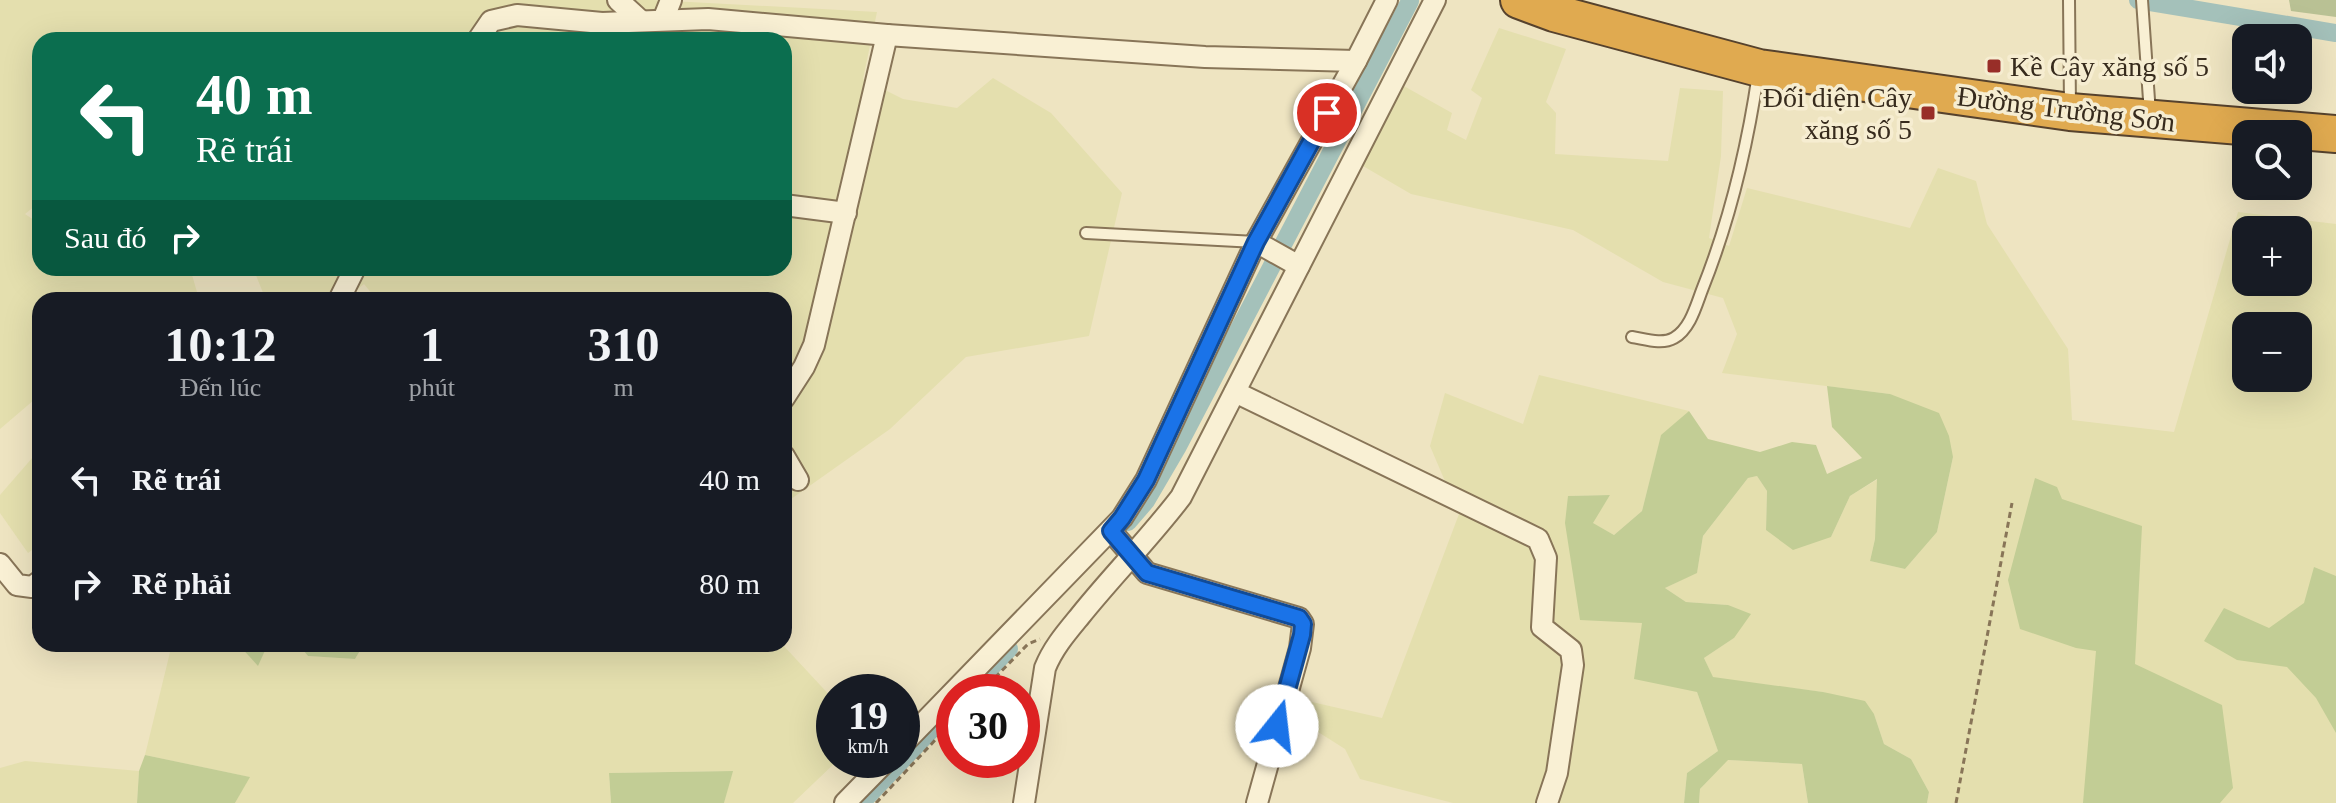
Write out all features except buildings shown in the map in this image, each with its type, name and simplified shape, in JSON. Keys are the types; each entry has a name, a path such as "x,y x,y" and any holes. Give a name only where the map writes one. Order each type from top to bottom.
{"highway":[{"name":"Đường Trường Sơn","path":"1519,0 1554,13 1759,68 2070,112 2336,134"}],"street":[{"path":"618,0 641,21"},
{"path":"663,20 671,0"},
{"path":"920,727 1122,518 1146,480 1256,242 1387,0"},
{"path":"1024,803 1045,668 1050,654 1181,497 1435,0"},
{"path":"483,32 491,21 517,15 602,23 708,19 1205,57 1356,61"},
{"path":"792,386 814,345 887,35"},
{"path":"792,206 846,213"},
{"path":"1256,242 1299,266"},
{"path":"1235,392 1538,539 1546,558 1542,627 1571,650 1573,665 1557,773 1547,803"},
{"path":"792,470 798,480"},
{"path":"1111,531 1147,573 1299,618 1303,624 1300,648 1257,803"},
{"path":"0,564 6,586 32,585"},
{"path":"845,803 869,778"}],"lane":[{"path":"2069,0 2070,112"},
{"path":"2142,0 2150,120"},
{"path":"1632,337 1659,341 1673,339 1686,326 1694,310 1718,252 1738,183 1759,68"},
{"path":"1086,233 1256,242"}],"path":[{"path":"1956,803 2012,503"},
{"path":"999,674 1028,644 1073,625"},
{"path":"876,803 936,739"}],"shaded area":[{"path":"0,0 652,0 877,12 863,79 903,99 957,108 993,78 1051,113 1122,193 1089,336 966,357 890,429 792,498 792,292 370,292 364,284 354,292 263,292 256,276 792,276 792,32 32,32 32,208 25,214 32,219 32,276 192,276 197,292 32,292 32,402 0,429"},
{"path":"1499,28 1566,49 1546,102 1556,113 1555,154 1668,161 1680,88 1723,91 1721,156 1709,238 1729,246 1747,188 1910,228 1938,168 1976,181 1987,224 2068,349 2072,420 2174,432 2232,233 2232,296 2312,296 2312,221 2336,224 2336,803 1927,803 1929,792 1911,759 1884,744 1874,714 1823,692 1713,678 1704,658 1734,638 1728,605 1686,602 1665,588 1697,572 1703,536 1748,478 1757,476 1767,491 1766,530 1831,537 1850,496 1878,479 1875,539 1870,561 1905,569 1937,532 1953,457 1890,394 1722,373 1737,334 1723,298 1663,282 1573,230 1411,194 1363,166 1402,85 1452,113 1447,130 1466,140 1482,98 1471,90"},
{"path":"2238,212 2271,216 2237,216"},
{"path":"1539,375 1689,411 1661,436 1642,511 1614,535 1592,523 1610,495 1568,496 1642,623 1697,692 1718,751 1687,773 1684,803 1453,803 1360,779 1345,749 1304,723 1303,700 1382,718 1459,514 1430,446 1445,393 1523,424"},
{"path":"32,458 32,550 28,553 0,513 0,495"},
{"path":"170,652 246,652 258,665 264,652 305,652 308,656 355,659 359,652 789,652 816,681 816,778 819,778 793,803 724,803 732,771 609,773 611,803 235,803 249,777 145,755"},
{"path":"1727,760 1802,764 1808,803 1699,803 1700,789"},
{"path":"25,761 139,771 137,803 0,803 0,768"}],"green space":[{"path":"2289,0 2336,0 2336,17 2291,11"},
{"path":"1827,386 1890,394 1939,413 1949,436 1953,457 1937,532 1905,569 1870,561 1875,539 1877,479 1850,496 1831,537 1793,550 1766,530 1767,491 1757,476 1748,478 1703,536 1697,573 1665,588 1686,602 1728,605 1751,614 1734,638 1704,658 1713,677 1865,701 1874,714 1884,744 1911,759 1929,792 1927,803 1808,803 1802,764 1728,760 1700,789 1699,803 1684,803 1687,773 1718,751 1697,692 1634,679 1642,623 1580,620 1565,523 1568,496 1610,495 1593,523 1614,535 1642,511 1661,435 1689,411 1708,439 1760,452 1792,442 1816,445 1827,474 1862,458 1832,427"},
{"path":"2035,478 2057,487 2062,499 2142,526 2135,664 2222,705 2233,788 2220,803 2083,803 2096,651 2076,648 2020,629 2008,580"},
{"path":"2314,567 2336,576 2336,733 2316,698 2287,667 2237,660 2204,641 2224,608 2269,628 2304,603"},
{"path":"245,652 264,652 258,666"},
{"path":"305,652 359,652 355,659 308,656"},
{"path":"145,755 250,777 235,803 137,803 139,771"},
{"path":"733,771 724,803 611,803 609,773"}],"waterway":[{"path":"2138,0 2336,33"},
{"path":"1128,522 1146,501 1177,448 1410,1"},
{"path":"985,674 1009,649"},
{"path":"861,803 936,725"}],"place":[{"name":"Kề Cây xăng số 5","path":"1994,66"},
{"name":"Đối diện Cây xăng số 5","path":"1928,113"}],"route":[{"path":"1277,726 1300,648 1303,624 1299,618 1147,573 1111,531 1146,480 1256,242 1327,113"}]}
